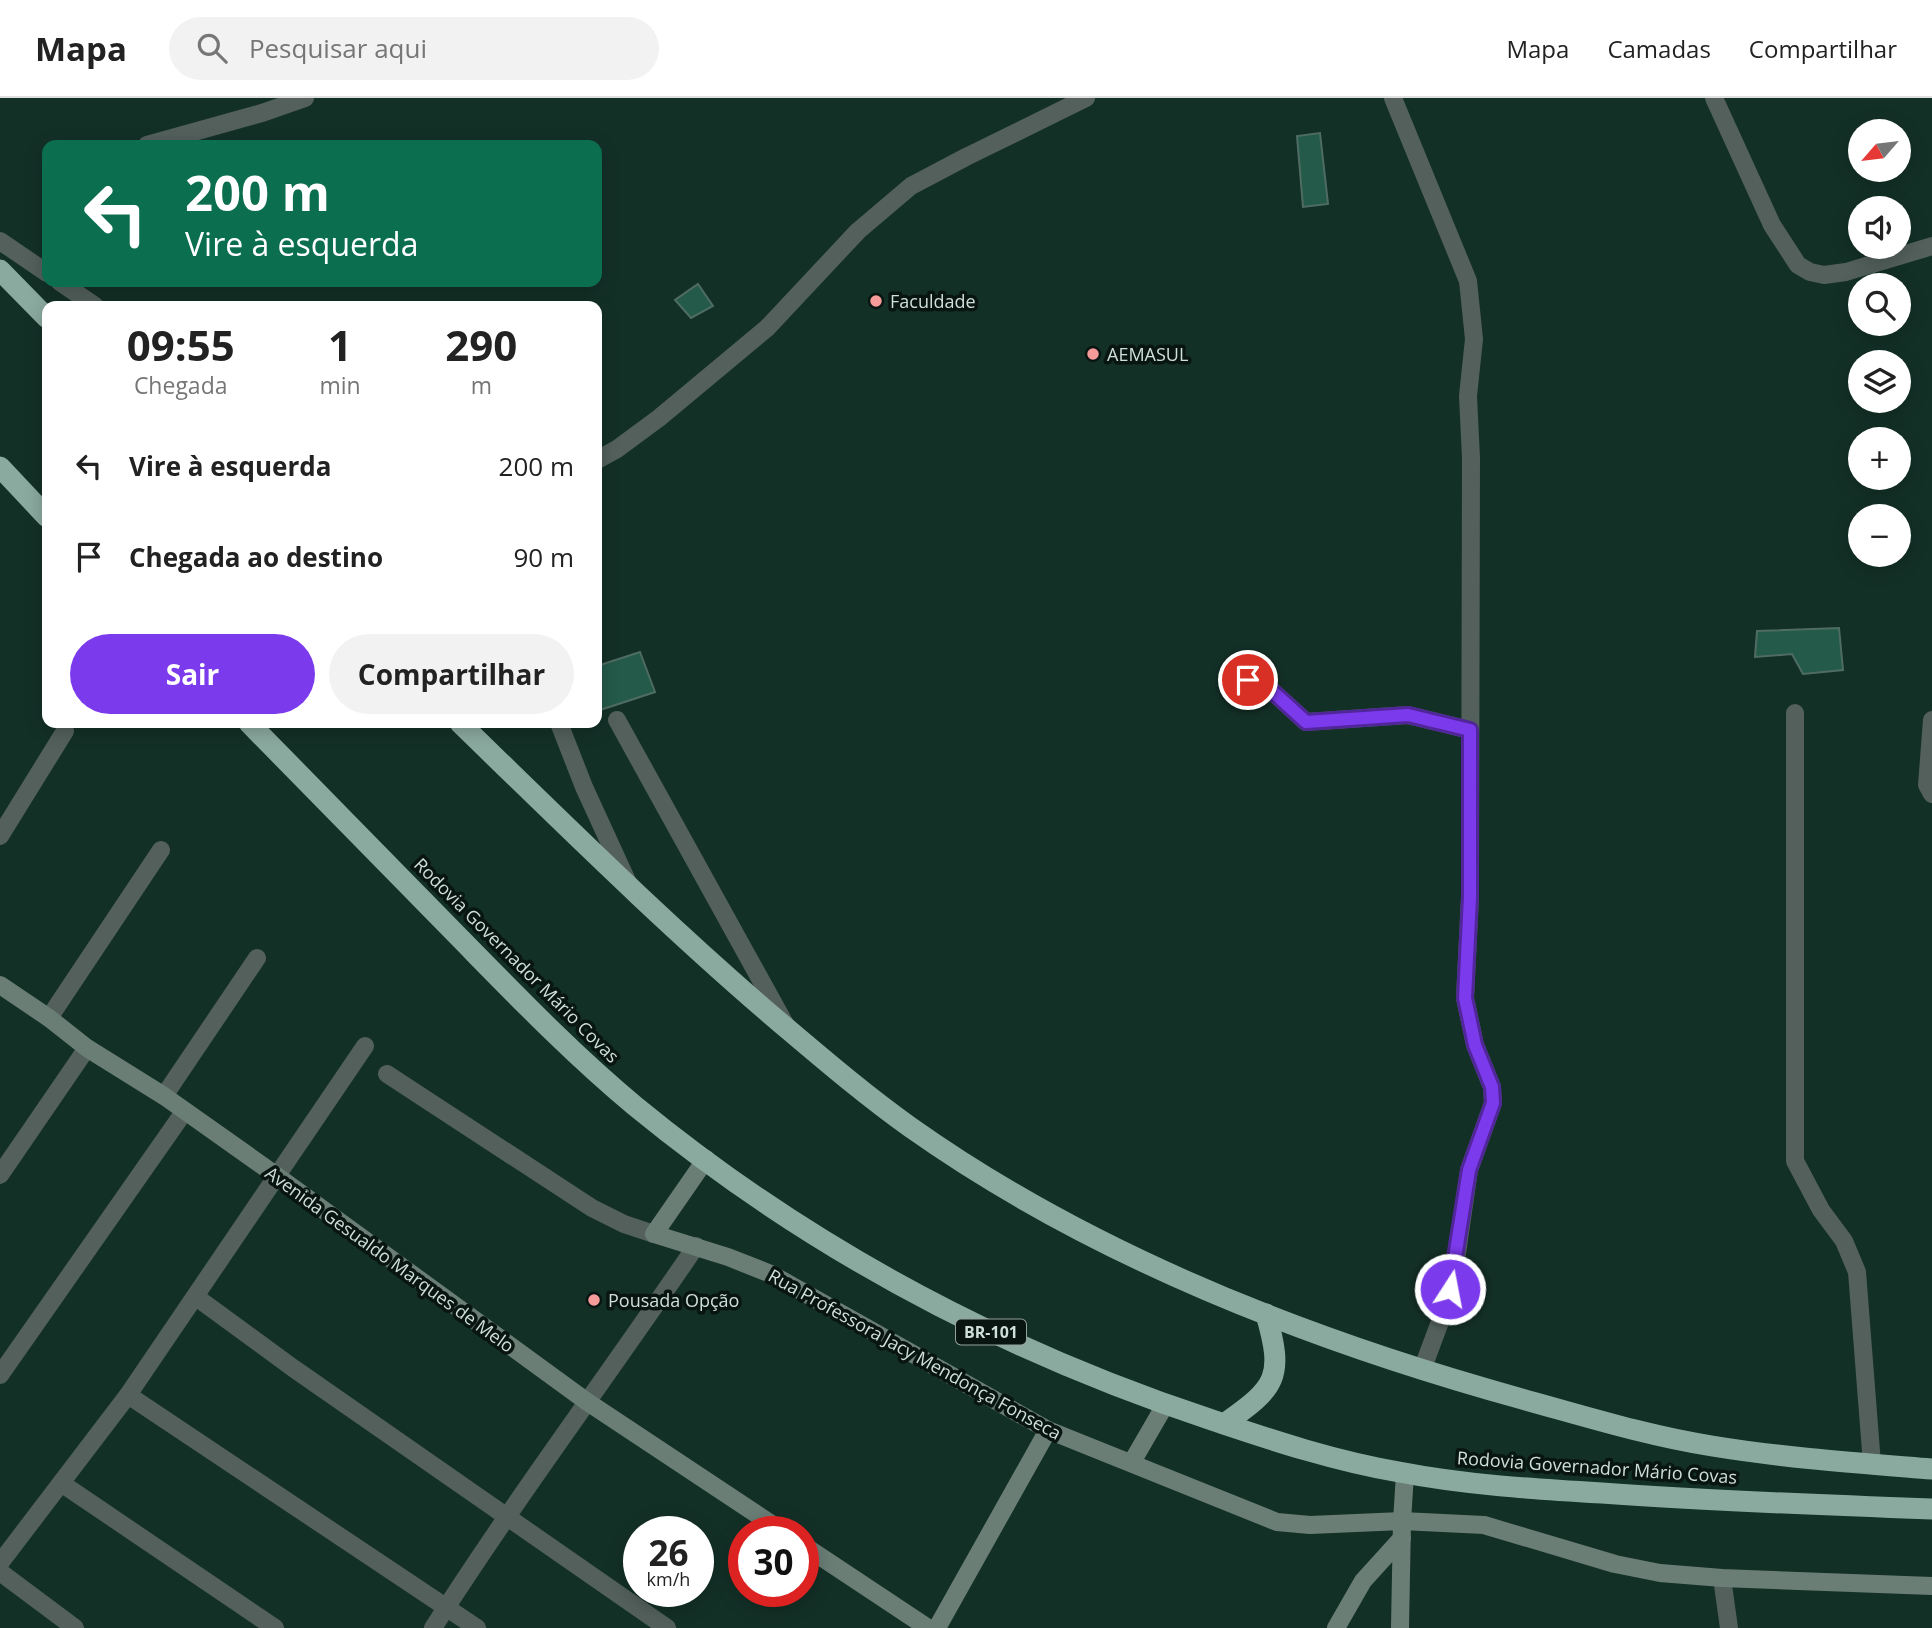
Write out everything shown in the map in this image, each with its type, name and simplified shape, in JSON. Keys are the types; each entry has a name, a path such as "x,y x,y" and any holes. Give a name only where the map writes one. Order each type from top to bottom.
{"highway":[{"path":"0,270 42,312"},
{"path":"0,467 42,512"},
{"name":"Rodovia Governador Mário Covas","path":"254,728 551,1031 635,1106 764,1203 839,1251 880,1275 1051,1360 1165,1405 1324,1457 1405,1474 1500,1486 1581,1492 1932,1509"},
{"name":"Rodovia Governador Mário Covas","path":"465,728 631,890 720,972 789,1030 911,1127 1007,1189 1115,1247 1203,1289 1369,1354 1601,1421 1707,1446 1782,1456 1932,1469"},
{"path":"1224,1424 1265,1392 1273,1378 1276,1366 1275,1346 1266,1314"}],"street":[{"path":"166,140 305,98"},
{"path":"602,457 668,411 767,328 858,230 911,186 1086,98"},
{"path":"1393,98 1468,281 1473,310 1474,339 1468,396 1471,458 1470,897 1465,998 1475,1045 1492,1087 1493,1103 1469,1170 1454,1274 1447,1303 1422,1370"},
{"path":"1714,98 1772,225 1798,265 1810,272 1824,275 1846,272 1932,246"},
{"path":"0,241 42,264"},
{"path":"67,287 88,301"},
{"path":"602,468 617,449"},
{"path":"1248,680 1272,691 1306,722 1408,715 1470,730"},
{"path":"1794,713 1795,1161 1821,1210 1844,1241 1857,1272 1872,1464"},
{"path":"1932,719 1927,785 1932,794"},
{"path":"617,720 789,1030"},
{"path":"561,728 584,787 631,890"},
{"path":"0,836 65,731"},
{"path":"49,1018 161,850"},
{"path":"164,1096 257,958"},
{"name":"Avenida Gesualdo Marques de Melo","path":"0,985 87,1048 164,1096 277,1176 586,1401 759,1516"},
{"path":"0,1563 128,1395 365,1046"},
{"path":"0,1175 87,1048"},
{"name":"Rua Professora Jacy Mendonça Fonseca","path":"387,1074 592,1208 624,1224 771,1274 1048,1430 1132,1462 1249,1513 1277,1522 1310,1525 1402,1529 1484,1525 1615,1564 1660,1573 1932,1586"},
{"path":"0,1375 184,1112"},
{"path":"654,1234 706,1159"},
{"path":"433,1628 586,1401 696,1247"},
{"path":"196,1297 293,1368 667,1628"},
{"path":"128,1395 477,1628"},
{"path":"1132,1462 1165,1405"},
{"path":"937,1628 1048,1430"},
{"path":"1400,1628 1405,1474"},
{"path":"61,1483 275,1628"},
{"path":"1336,1628 1363,1581 1402,1529"},
{"path":"819,1556 928,1628"},
{"path":"0,1572 75,1628"},
{"path":"1722,1578 1729,1628"}],"building":[{"path":"1320,133 1328,204 1303,207 1297,136"},
{"path":"698,284 713,306 691,318 675,300"},
{"path":"1839,628 1843,670 1803,674 1792,654 1755,657 1757,631"},
{"path":"640,652 655,692 602,709 602,664"}],"place":[{"name":"Faculdade","path":"876,301"},
{"name":"AEMASUL","path":"1093,354"},
{"name":"Pousada Opção","path":"594,1300"}],"route":[{"path":"1248,680 1272,691 1306,722 1408,715 1470,730 1470,897 1465,998 1475,1045 1492,1087 1493,1103 1469,1170 1450,1289"}]}
